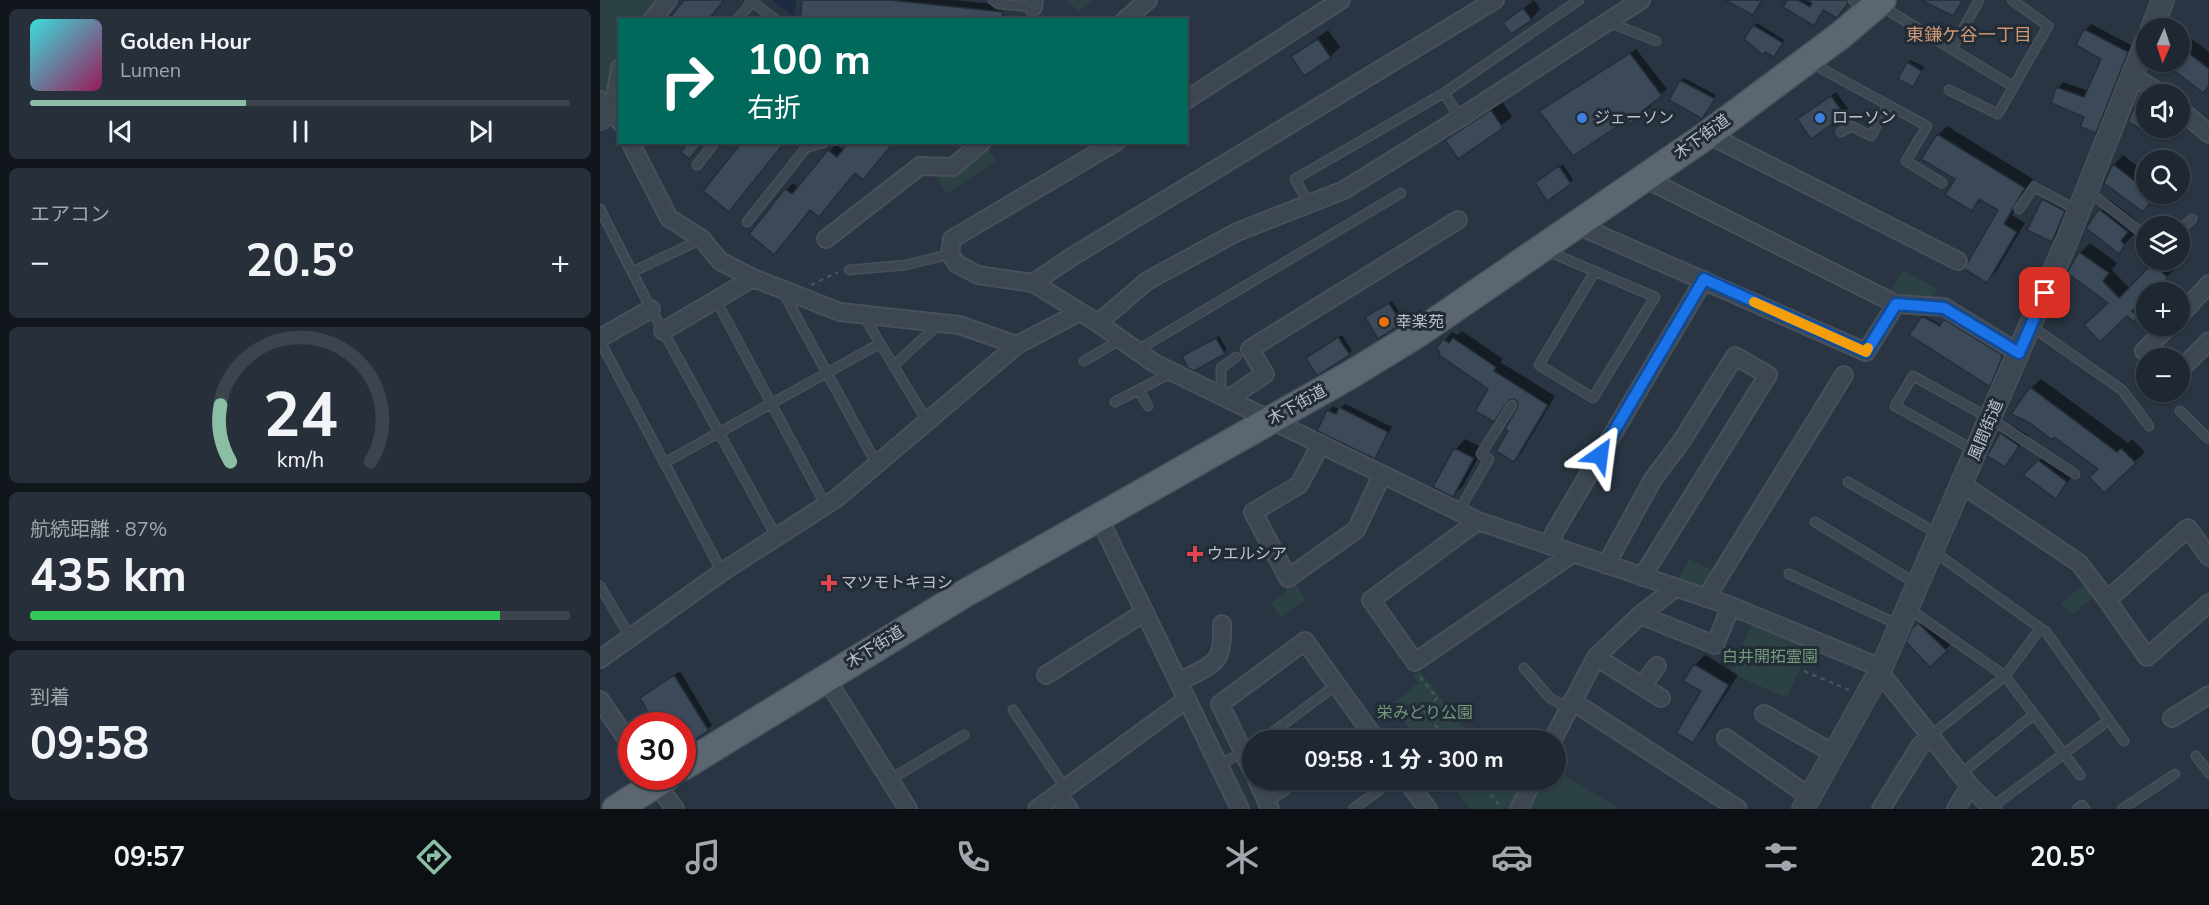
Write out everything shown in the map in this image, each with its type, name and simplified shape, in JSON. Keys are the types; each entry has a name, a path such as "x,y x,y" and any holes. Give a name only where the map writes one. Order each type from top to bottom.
{"main road":[{"name":"木下街道","path":"696,758 962,595 1417,334 1712,130 1812,57 1871,4"},
{"path":"616,809 643,790"}],"street":[{"path":"654,18 668,0"},
{"path":"1127,18 1148,0"},
{"path":"1188,99 1341,0"},
{"path":"1033,283 1495,0"},
{"path":"1098,323 1147,281 1236,232 1310,205 1344,189 1460,118 1641,0"},
{"path":"2156,18 2163,0"},
{"name":"風間街道","path":"1806,803 1880,671 2031,326 2088,191 2136,68"},
{"path":"608,113 618,76"},
{"path":"2133,76 2145,84"},
{"path":"2190,118 2209,134"},
{"path":"1712,130 1717,139 1958,261"},
{"path":"631,144 669,218 702,239 720,261 753,278 840,312 959,325 1017,345"},
{"path":"826,239 920,166 953,167 980,144"},
{"path":"1113,144 952,239 950,254 957,264 978,275 1033,283 1098,323 1135,352 1478,521 1674,589 1731,606 1814,638 1875,665 1930,736 1993,808"},
{"path":"1644,178 1896,304 1944,308 2019,353"},
{"path":"1224,397 1265,374 1250,349 1458,220"},
{"path":"1577,225 1866,352 1896,304"},
{"path":"663,331 753,278"},
{"path":"1550,546 1554,533 1704,279"},
{"path":"2190,304 2209,284"},
{"path":"600,339 651,309"},
{"path":"600,659 722,572 825,504 1017,345 1080,312"},
{"path":"2147,348 2159,336"},
{"path":"2190,360 2209,341"},
{"path":"1606,565 1653,479 1681,442 1735,356 1768,375 1642,577"},
{"path":"1706,598 1844,375"},
{"path":"1321,444 1299,484 1253,512 1288,578 1356,530 1382,475"},
{"path":"1963,485 2079,563 2147,657 2209,603"},
{"path":"1099,518 1240,809"},
{"path":"1478,521 1371,600 1415,662 1572,554"},
{"path":"2107,600 2188,528 2209,557"},
{"path":"1558,730 1596,657 1640,615 1674,589"},
{"path":"1640,615 1715,645 1731,606"},
{"path":"1046,675 1145,612"},
{"path":"1179,682 1217,660 1223,647 1222,624"},
{"path":"1242,739 1220,704 1305,641 1369,730"},
{"path":"1596,657 1661,698"},
{"path":"1642,686 1657,666"},
{"path":"826,678 908,809"},
{"path":"2172,717 2209,695"},
{"path":"1037,809 1187,699"},
{"path":"600,700 618,726"},
{"path":"1570,705 1738,809"},
{"path":"1764,714 1833,753"},
{"path":"1881,809 1920,746 1930,736"},
{"path":"1726,738 1806,803"},
{"path":"1956,809 1966,779"},
{"path":"664,790 675,809"},
{"path":"1262,790 1269,806"},
{"path":"1414,790 1428,809"},
{"path":"1519,809 1528,790"},
{"path":"1062,792 1069,809"}],"lane":[{"path":"993,0 998,4 1033,9"},
{"path":"1310,205 1294,179 1444,93 1579,0"},
{"path":"1952,49 1979,0"},
{"path":"1949,90 1998,114 2048,26 2012,0"},
{"path":"738,18 751,1 773,18"},
{"path":"1871,4 2014,87"},
{"path":"1607,22 1656,41"},
{"path":"1812,57 1820,68 1927,126 1906,161 1942,183"},
{"path":"1444,93 1460,118"},
{"path":"1841,132 1851,126 1871,136 1888,105"},
{"path":"697,165 713,144"},
{"path":"747,222 806,148 819,144"},
{"path":"2019,208 2034,187 2079,212"},
{"path":"2088,191 2136,228"},
{"path":"1135,352 1401,193"},
{"path":"600,209 651,309 776,536"},
{"path":"632,272 702,239"},
{"path":"1543,249 1595,271 1655,297 1593,398 1539,365 1595,271"},
{"path":"849,270 906,265 950,254"},
{"path":"781,289 876,463"},
{"path":"716,300 825,504"},
{"path":"863,315 927,421"},
{"path":"892,366 941,323"},
{"path":"2031,326 2122,390 2150,426"},
{"path":"600,339 722,572"},
{"path":"1084,361 1120,340"},
{"path":"664,463 879,344"},
{"path":"1224,397 1221,368 1236,357"},
{"path":"1115,402 1173,372"},
{"path":"1977,451 1895,406 1913,376 1991,419 2075,474"},
{"path":"1139,390 1148,406"},
{"path":"1458,512 1489,459 1481,454 1512,405"},
{"path":"2180,411 2209,439"},
{"path":"1848,482 1936,543 2046,632 2124,741"},
{"path":"1815,522 1917,584"},
{"path":"1789,574 1904,616 2005,676 2080,774"},
{"path":"600,586 630,637"},
{"path":"1930,736 2005,676 2040,629"},
{"path":"1524,668 1550,698 1570,705"},
{"path":"1276,730 1336,685"},
{"path":"1013,710 1062,792"},
{"path":"1966,779 2033,715"},
{"path":"1993,808 2109,720"},
{"path":"891,780 964,735"},
{"path":"1219,765 1242,754"},
{"path":"2196,756 2209,773"},
{"path":"2122,809 2175,774"},
{"path":"1269,806 1287,790"},
{"path":"1353,809 1379,790"},
{"path":"2077,809 2082,806 2085,809"}],"path":[{"path":"810,285 830,274 849,270"},
{"path":"1415,662 1415,670 1437,698 1424,711 1439,730"},
{"path":"1804,671 1865,697"},
{"path":"1487,790 1502,809"}],"green space":[{"path":"600,0 661,0 647,18 618,18 618,55 613,66 610,98 600,92"},
{"path":"1065,0 1092,0 1079,11"},
{"path":"986,145 996,161 946,194 934,170 948,171 948,175 954,176 955,171"},
{"path":"1903,270 1938,289 1931,300 1890,293"},
{"path":"1689,559 1713,571 1705,588 1678,580"},
{"path":"1294,581 1306,600 1281,617 1270,603 1287,592 1285,588"},
{"path":"2085,583 2094,596 2072,615 2061,603"},
{"name":"白井開拓霊園","path":"1754,619 1812,641 1787,698 1730,673"},
{"name":"栄みどり公園","path":"1419,670 1466,730 1411,730 1392,705 1418,683 1413,676"},
{"path":"1566,777 1621,809 1523,809 1532,790 1566,790"},
{"path":"1456,790 1514,790 1519,797 1514,809 1470,809"}],"water":[{"path":"772,0 796,0 794,17"}],"building":[{"path":"684,0 724,0 710,18 670,18"},
{"path":"802,0 890,0 1003,12 1002,18 800,18"},
{"path":"1725,0 1762,0 1753,15"},
{"path":"1787,0 1798,0 1810,7 1812,3 1807,0 1847,0 1848,3 1837,18 1823,10 1814,26 1783,7"},
{"path":"1921,0 1963,0 1953,16"},
{"path":"1523,8 1532,20 1511,34 1503,23"},
{"path":"1753,25 1783,43 1774,57 1765,52 1763,55 1744,39"},
{"path":"2084,29 2128,52 2096,133 2080,127 2084,117 2051,103 2056,87 2084,97 2101,59 2076,45"},
{"path":"1318,39 1331,58 1304,76 1291,56"},
{"path":"1630,53 1662,96 1645,109 1647,112 1630,124 1627,120 1573,156 1539,111"},
{"path":"2190,54 2209,69 2209,86 2203,93 2176,72 2190,72"},
{"path":"1907,62 1922,71 1913,87 1898,79"},
{"path":"1680,80 1715,99 1702,119 1669,100"},
{"path":"1831,96 1845,115 1811,139 1797,119"},
{"path":"2133,109 2136,111 2136,127 2128,122"},
{"path":"1491,110 1503,128 1458,159 1445,140"},
{"path":"1937,134 2025,188 2004,224 2017,232 1987,283 1964,269 1998,210 1979,199 1972,211 1945,195 1955,179 1921,159"},
{"path":"687,144 702,144 689,159 681,152"},
{"path":"740,144 783,144 729,212 703,191"},
{"path":"847,144 892,144 863,180 855,173 819,217 810,210 774,255 749,234 785,189 792,194 828,150 837,157"},
{"path":"2113,164 2136,182 2136,204 2149,204 2143,212 2104,183"},
{"path":"1559,166 1571,184 1547,201 1535,183"},
{"path":"2042,199 2065,211 2052,242 2027,230"},
{"path":"2099,209 2128,232 2121,241 2125,245 2119,254 2086,228"},
{"path":"2079,252 2109,273 2103,281 2119,298 2146,270 2160,270 2168,278 2164,282 2136,282 2136,308 2132,311 2136,315 2136,320 2134,322 2127,316 2100,342 2084,325 2108,303 2067,273"},
{"path":"1389,303 1402,324 1378,339 1365,317"},
{"path":"1922,316 1940,326 1944,319 2001,354 2002,357 1990,387 1909,335"},
{"path":"1338,337 1350,355 1317,376 1306,358"},
{"path":"1216,338 1225,354 1194,371 1188,368 1182,356"},
{"path":"1453,338 1496,367 1494,371 1548,405 1514,462 1496,451 1508,431 1505,429 1518,403 1515,399 1509,400 1494,422 1475,411 1488,389 1439,355 1440,352 1436,349 1443,339 1449,343"},
{"path":"2030,387 2117,452 2121,448 2136,463 2104,493 2089,477 2098,469 2054,437 2052,440 2030,423 2011,414"},
{"path":"1339,407 1388,432 1375,459 1317,431 1327,410 1336,414"},
{"path":"2000,433 2019,446 2005,467 1987,456"},
{"path":"1454,448 1474,458 1453,497 1433,487"},
{"path":"2038,460 2067,482 2056,499 2023,475"},
{"path":"1918,623 1947,651 1930,667 1906,642 1912,628"},
{"path":"1694,664 1729,685 1693,743 1676,733 1701,691 1683,681"},
{"path":"674,675 709,731 696,739 696,712 648,712 640,698"}],"slow traffic":[{"path":"1754,302 1866,352 1868,348"}],"place":[{"name":"ジェーソン","path":"1582,118"},
{"name":"ローソン","path":"1820,118"},
{"name":"幸楽苑","path":"1384,322"},
{"name":"ウエルシア","path":"1195,554"},
{"name":"マツモトキヨシ","path":"829,583"}],"district":[{"name":"東鎌ケ谷一丁目","path":"1969,35"}],"route":[{"path":"1600,455 1704,279 1866,352 1896,304 1944,308 2019,353 2045,293"}]}
